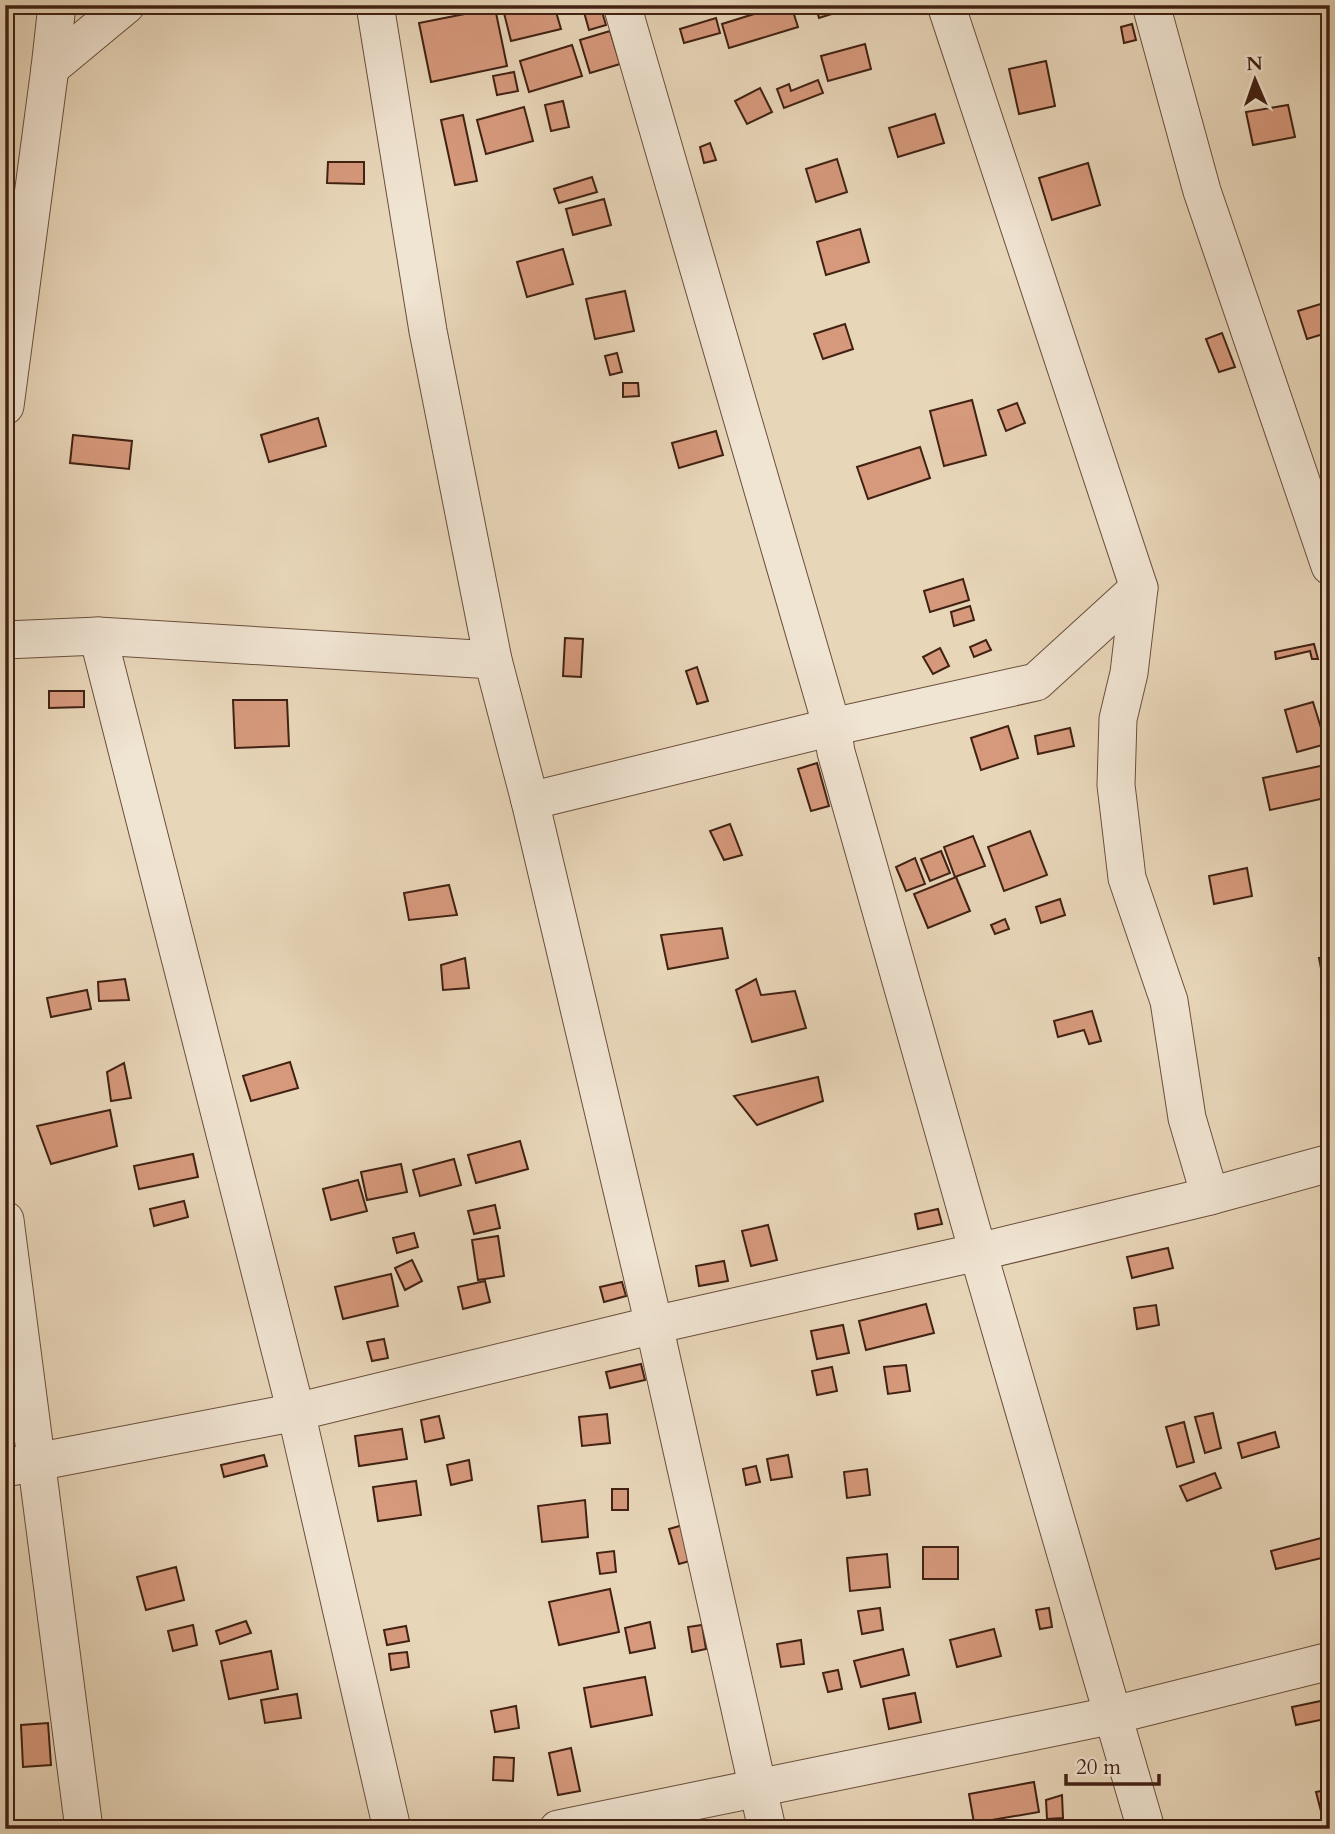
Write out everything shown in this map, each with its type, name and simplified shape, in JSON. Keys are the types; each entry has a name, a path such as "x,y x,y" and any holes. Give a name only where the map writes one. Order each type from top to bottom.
{"street":[{"path":"5,406 57,5"},
{"path":"50,68 126,5"},
{"path":"375,5 428,331 494,660 530,801 653,1325 767,1829"},
{"path":"622,5 832,727 836,752 978,1252 1146,1829"},
{"path":"946,5 1139,587 1129,673 1118,719 1116,785 1127,878 1169,1001 1187,1118 1210,1196"},
{"path":"1151,5 1202,191 1330,566"},
{"path":"530,801 832,727 1036,682 1139,587"},
{"path":"5,640 98,636 494,660"},
{"path":"98,636 296,1412 392,1829"},
{"path":"21,1465 296,1412 653,1325 978,1252 1210,1196 1330,1163"},
{"path":"5,1220 21,1465 84,1829"},
{"path":"558,1829 1114,1715 1330,1661"}],"building":[{"path":"536,5 554,5 561,29 511,41 504,13"},
{"path":"582,5 600,5 606,25 589,30"},
{"path":"783,5 791,5 798,27 729,48 722,24"},
{"path":"815,5 839,5 841,11 819,18"},
{"path":"1078,5 1096,5 1080,10"},
{"path":"495,8 507,66 431,82 419,23"},
{"path":"716,18 720,33 684,43 680,29"},
{"path":"1132,24 1136,40 1124,43 1121,27"},
{"path":"610,31 620,64 590,73 580,40"},
{"path":"865,44 871,69 828,81 821,56"},
{"path":"572,45 582,76 529,92 520,61"},
{"path":"1046,61 1055,106 1019,114 1009,69"},
{"path":"514,72 518,91 497,95 493,76"},
{"path":"818,80 823,93 784,108 777,89 789,84 791,91"},
{"path":"760,88 772,112 747,124 735,101"},
{"path":"563,101 569,127 551,131 545,105"},
{"path":"1288,105 1295,137 1253,145 1246,112"},
{"path":"524,107 533,141 486,154 477,120"},
{"path":"935,114 944,143 898,157 889,128"},
{"path":"463,115 477,181 455,185 441,120"},
{"path":"710,143 716,160 704,163 700,147"},
{"path":"837,159 847,192 816,202 806,169"},
{"path":"328,162 364,162 364,184 327,183"},
{"path":"1088,163 1100,205 1052,220 1039,178"},
{"path":"592,177 597,192 559,203 554,189"},
{"path":"604,199 611,225 573,235 566,209"},
{"path":"860,229 869,262 826,275 817,242"},
{"path":"563,249 573,284 527,297 517,262"},
{"path":"625,291 634,331 595,339 586,299"},
{"path":"1330,301 1330,332 1307,339 1298,311"},
{"path":"845,324 853,349 823,359 814,334"},
{"path":"1222,333 1235,367 1219,372 1206,339"},
{"path":"617,353 622,372 610,375 605,356"},
{"path":"623,383 638,383 639,396 623,397"},
{"path":"972,400 986,455 944,466 930,411"},
{"path":"1017,403 1025,423 1006,431 998,410"},
{"path":"318,418 326,446 269,462 261,435"},
{"path":"716,431 723,455 679,468 672,443"},
{"path":"73,435 132,441 129,469 70,463"},
{"path":"920,447 930,478 868,499 857,467"},
{"path":"963,579 969,600 930,612 924,591"},
{"path":"970,606 974,620 954,626 951,612"},
{"path":"565,638 583,639 581,677 563,676"},
{"path":"986,640 991,650 974,657 970,647"},
{"path":"1314,644 1318,659 1312,659 1310,651 1276,659 1275,652"},
{"path":"940,648 949,666 933,674 923,657"},
{"path":"697,667 708,701 697,704 686,671"},
{"path":"49,691 84,691 84,707 49,708"},
{"path":"233,700 287,700 289,746 235,748"},
{"path":"1313,702 1326,744 1297,752 1285,710"},
{"path":"1330,718 1330,744 1324,719"},
{"path":"1008,726 1018,758 981,770 971,738"},
{"path":"1070,728 1074,746 1038,754 1035,736"},
{"path":"817,763 829,806 811,811 798,769"},
{"path":"1330,764 1330,797 1270,810 1263,778"},
{"path":"730,824 742,855 724,860 710,831"},
{"path":"1030,831 1047,875 1004,891 988,847"},
{"path":"973,836 985,866 955,877 944,847"},
{"path":"941,851 950,873 930,881 921,859"},
{"path":"915,858 925,884 906,891 896,867"},
{"path":"1247,868 1252,896 1214,904 1209,876"},
{"path":"956,877 970,911 928,928 914,894"},
{"path":"449,885 457,915 409,920 404,893"},
{"path":"1060,899 1065,915 1041,923 1036,907"},
{"path":"1005,919 1009,929 995,934 991,925"},
{"path":"722,928 728,958 668,969 661,935"},
{"path":"1330,957 1330,983 1324,984 1319,958"},
{"path":"465,958 469,988 443,990 441,965"},
{"path":"125,979 129,1000 99,1001 98,982"},
{"path":"756,979 761,995 795,991 806,1028 752,1042 736,990"},
{"path":"87,990 91,1009 51,1017 47,998"},
{"path":"1092,1011 1101,1041 1089,1044 1084,1030 1058,1037 1054,1021"},
{"path":"290,1062 298,1088 251,1101 243,1076"},
{"path":"124,1063 131,1098 111,1101 107,1072"},
{"path":"818,1077 823,1101 757,1125 734,1096"},
{"path":"110,1110 117,1146 51,1164 37,1126"},
{"path":"520,1141 528,1169 476,1183 468,1155"},
{"path":"193,1154 198,1177 139,1189 134,1166"},
{"path":"454,1159 461,1185 420,1196 413,1170"},
{"path":"401,1164 407,1192 367,1200 361,1172"},
{"path":"358,1180 367,1211 331,1220 323,1189"},
{"path":"184,1201 188,1217 154,1226 150,1209"},
{"path":"495,1205 500,1228 474,1234 468,1211"},
{"path":"938,1209 942,1224 918,1229 915,1214"},
{"path":"768,1225 777,1260 751,1266 742,1231"},
{"path":"414,1233 418,1247 397,1253 393,1238"},
{"path":"498,1236 504,1276 478,1280 472,1240"},
{"path":"1168,1248 1173,1268 1132,1278 1127,1257"},
{"path":"412,1260 422,1281 405,1290 395,1268"},
{"path":"724,1261 728,1281 699,1286 696,1266"},
{"path":"391,1274 398,1306 343,1319 335,1287"},
{"path":"485,1281 490,1302 463,1309 458,1287"},
{"path":"622,1282 626,1296 604,1302 600,1287"},
{"path":"926,1304 934,1333 866,1350 859,1321"},
{"path":"1156,1305 1159,1325 1137,1329 1134,1308"},
{"path":"843,1325 849,1353 817,1359 811,1331"},
{"path":"384,1339 388,1358 372,1361 367,1342"},
{"path":"641,1364 645,1380 610,1388 606,1372"},
{"path":"906,1365 910,1391 888,1394 884,1367"},
{"path":"832,1367 837,1391 817,1395 812,1371"},
{"path":"1213,1413 1221,1448 1205,1453 1195,1417"},
{"path":"607,1414 610,1443 582,1446 579,1417"},
{"path":"439,1416 444,1438 425,1442 421,1420"},
{"path":"1184,1422 1194,1462 1177,1467 1166,1427"},
{"path":"402,1429 407,1459 359,1466 355,1436"},
{"path":"1275,1432 1279,1447 1242,1458 1238,1443"},
{"path":"264,1455 267,1466 224,1477 221,1465"},
{"path":"788,1455 792,1477 771,1480 767,1459"},
{"path":"469,1460 472,1480 451,1485 447,1465"},
{"path":"756,1466 760,1482 746,1485 743,1469"},
{"path":"867,1469 870,1495 847,1498 844,1472"},
{"path":"1215,1473 1221,1488 1187,1501 1180,1486"},
{"path":"416,1481 421,1515 378,1521 373,1487"},
{"path":"612,1489 628,1489 628,1510 612,1510"},
{"path":"585,1500 588,1537 542,1542 538,1506"},
{"path":"683,1525 693,1560 679,1564 669,1529"},
{"path":"1329,1536 1330,1556 1276,1569 1271,1551"},
{"path":"923,1547 958,1547 958,1579 923,1579"},
{"path":"614,1551 616,1572 600,1574 597,1553"},
{"path":"887,1554 890,1587 850,1591 847,1558"},
{"path":"176,1567 184,1600 146,1610 137,1577"},
{"path":"610,1589 619,1632 559,1645 549,1602"},
{"path":"880,1608 883,1630 862,1634 858,1611"},
{"path":"1049,1608 1052,1627 1040,1629 1036,1610"},
{"path":"246,1621 251,1633 220,1644 216,1631"},
{"path":"650,1622 655,1648 630,1653 625,1628"},
{"path":"193,1625 197,1645 173,1651 168,1631"},
{"path":"702,1625 706,1649 692,1652 688,1627"},
{"path":"406,1626 409,1641 387,1645 384,1630"},
{"path":"994,1629 1001,1656 957,1667 950,1640"},
{"path":"801,1640 804,1664 781,1667 777,1644"},
{"path":"903,1649 909,1675 861,1687 854,1661"},
{"path":"271,1651 278,1689 229,1699 221,1661"},
{"path":"407,1652 409,1667 391,1670 389,1654"},
{"path":"838,1670 842,1689 828,1692 823,1673"},
{"path":"645,1677 652,1715 591,1727 584,1688"},
{"path":"915,1693 921,1722 889,1729 883,1699"},
{"path":"297,1694 301,1718 265,1723 261,1700"},
{"path":"1330,1699 1330,1718 1296,1725 1292,1707"},
{"path":"516,1706 519,1728 495,1732 491,1711"},
{"path":"48,1723 51,1765 23,1767 21,1725"},
{"path":"571,1748 580,1791 558,1795 549,1753"},
{"path":"494,1757 514,1758 513,1781 493,1780"},
{"path":"1034,1782 1039,1812 974,1823 969,1794"},
{"path":"1330,1789 1330,1817 1323,1819 1316,1792"},
{"path":"1062,1795 1063,1818 1047,1819 1046,1800"},
{"path":"887,1822 888,1829 865,1829 865,1827"}]}
